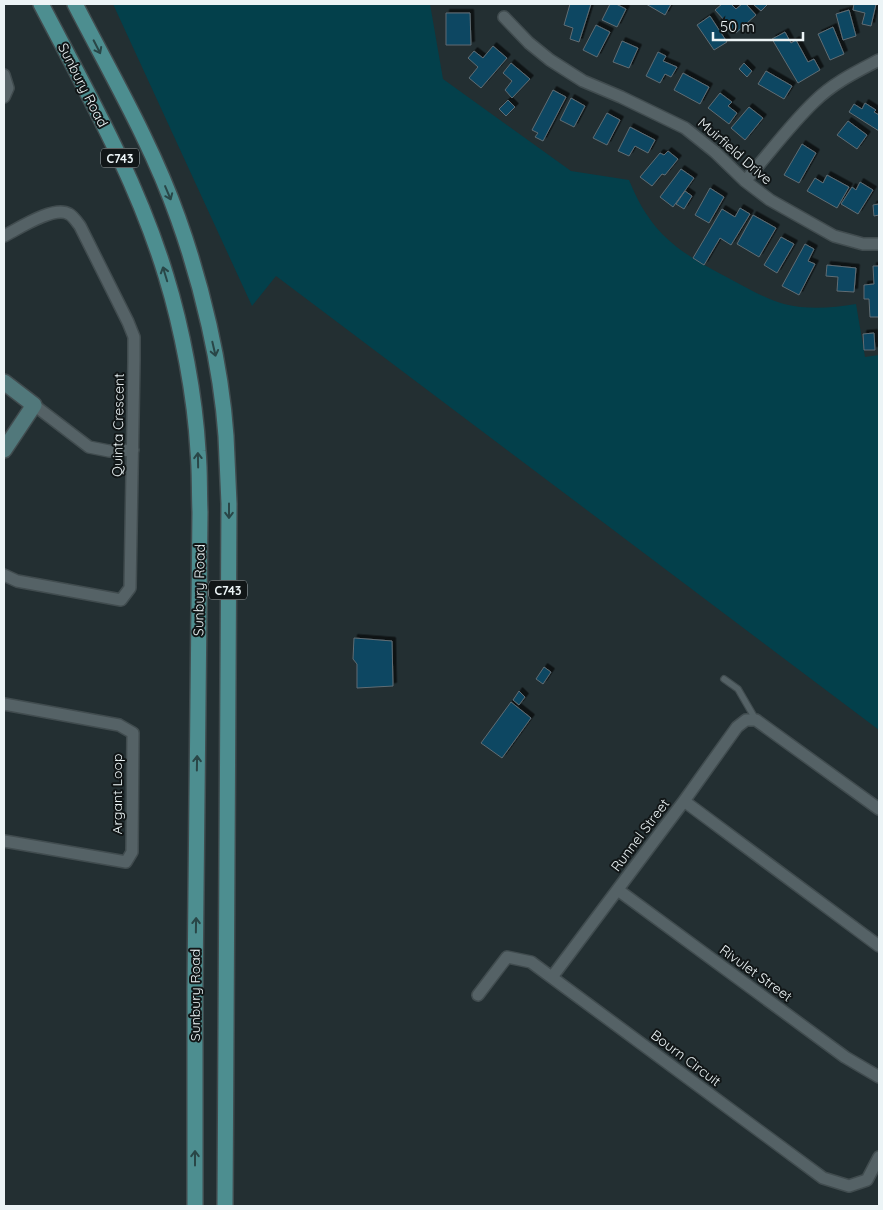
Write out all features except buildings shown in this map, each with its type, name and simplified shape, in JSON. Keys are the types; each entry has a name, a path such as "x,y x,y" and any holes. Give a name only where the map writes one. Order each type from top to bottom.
{"main road":[{"name":"Sunbury Road","path":"41,4 114,146 145,218 163,267 178,322 189,380 198,450 200,512 195,966 195,1206"},
{"name":"Sunbury Road","path":"75,4 152,156 178,218 202,296 214,350 226,434 229,504 225,1206"}],"street":[{"name":"Muirfield Drive","path":"504,17 529,43 550,60 583,81 686,128 770,200 834,236 863,244 879,244"},
{"path":"746,181 814,102 853,73 879,60"},
{"path":"4,75 8,88 4,97"},
{"name":"Quinta Crescent","path":"4,236 46,214 58,211 70,214 80,226 134,337 130,588 121,600 17,581 4,575"},
{"path":"4,382 89,447 109,451 133,450"},
{"path":"4,450 34,405"},
{"name":"Argant Loop","path":"4,704 119,725 133,733 132,852 126,862 4,841"},
{"name":"Runnel Street","path":"552,977 737,727 746,720 756,720"},
{"path":"756,720 879,809"},
{"path":"684,801 879,946"},
{"name":"Rivulet Street","path":"618,890 845,1057 879,1077"},
{"name":"Bourn Circuit","path":"478,995 507,957 531,962 823,1178 849,1186 867,1180 879,1157"}],"lane":[{"path":"724,679 738,689 756,720"}],"shaded area":[{"path":"113,4 430,4 443,79 571,171 629,180 638,200 658,230 683,252 751,290 784,304 820,308 856,304 865,357 879,355 879,730 276,276 252,306"}]}
